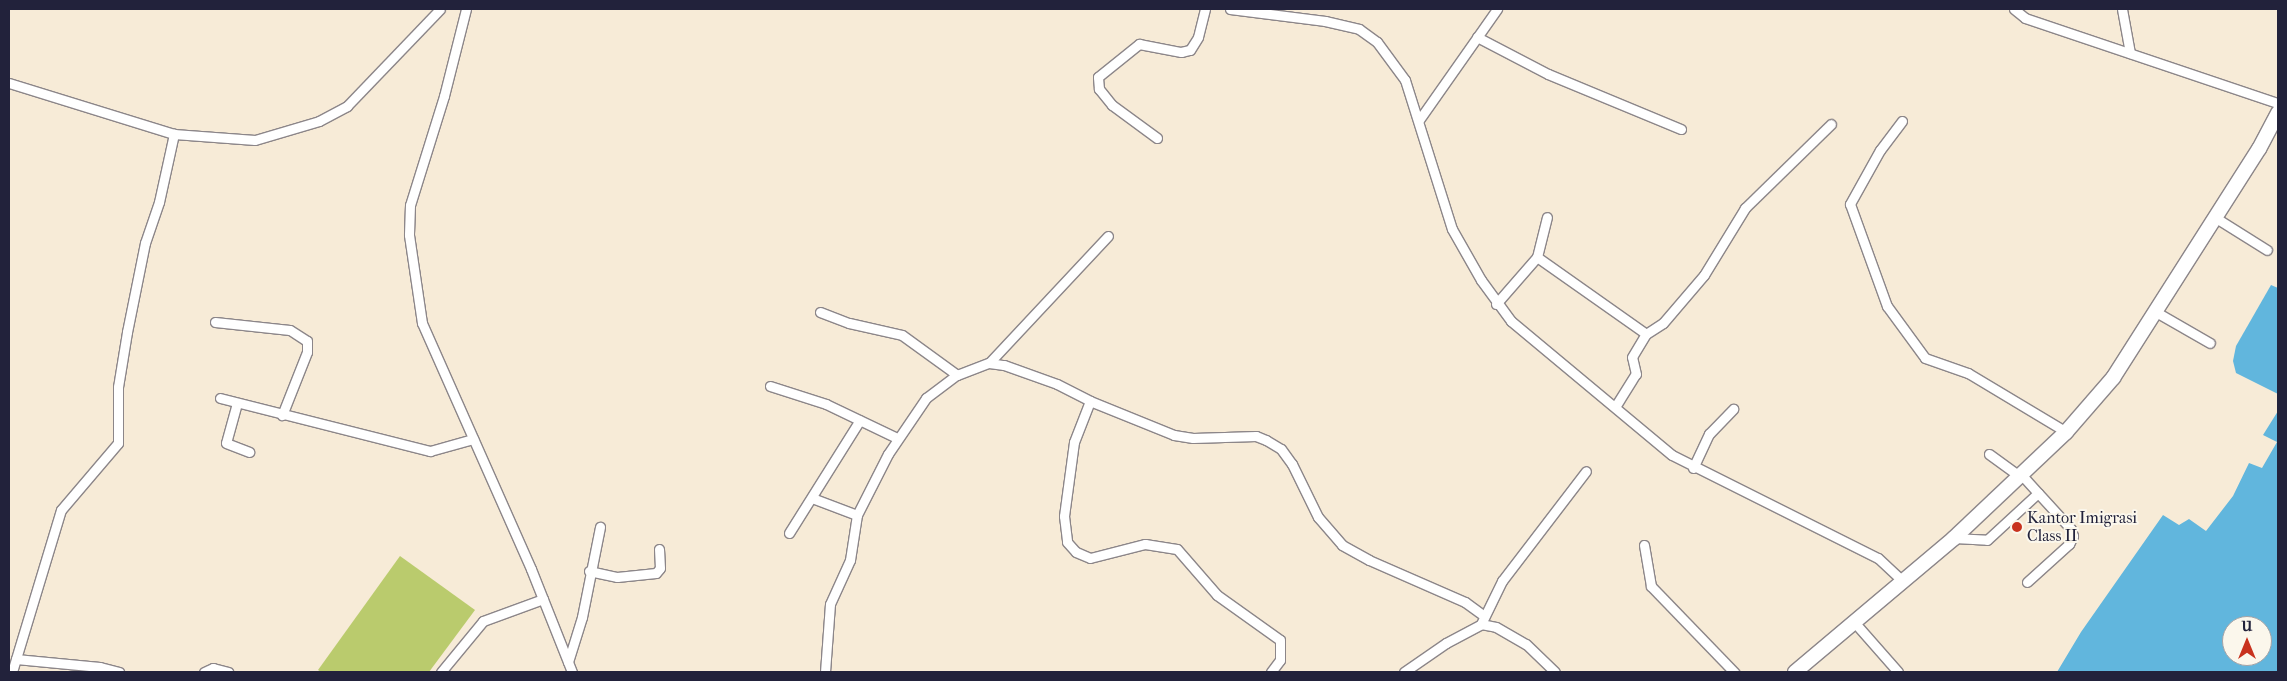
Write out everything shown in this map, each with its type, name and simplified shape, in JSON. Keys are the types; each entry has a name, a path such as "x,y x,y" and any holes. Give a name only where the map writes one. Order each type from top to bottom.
{"highway":[{"path":"1795,672 1954,538 2066,432 2113,378 2216,218 2278,113"}],"street":[{"path":"9,83 174,134 255,140 319,121 347,106 440,9"},
{"path":"466,9 444,96 410,205 409,234 422,323 543,599 572,672"},
{"path":"1157,138 1112,105 1099,89 1098,77 1139,44 1181,52 1190,50 1198,37 1205,9"},
{"path":"1230,9 1325,20 1359,29 1378,42 1392,59 1405,80 1452,229 1496,304 1529,339 1656,443 1694,468 1878,558 1903,581"},
{"path":"1419,120 1496,9"},
{"path":"2014,9 2025,18 2278,103"},
{"path":"2122,9 2130,53"},
{"path":"1477,37 1548,74 1680,129"},
{"path":"1902,121 1880,150 1850,204 1887,306 1925,358 1968,373 2066,432"},
{"path":"1614,407 1636,374 1632,357 1646,334 1663,322 1704,274 1745,208 1831,124"},
{"path":"12,672 60,510 118,443 118,387 127,332 145,243 159,202 174,134"},
{"path":"1496,304 1538,257 1547,217"},
{"path":"2216,218 2266,250"},
{"path":"989,363 1108,236"},
{"path":"1538,257 1646,334"},
{"path":"820,312 849,323 902,335 957,375"},
{"path":"2156,312 2210,343"},
{"path":"215,322 290,330 307,342 307,352 282,415"},
{"path":"825,672 830,604 850,560 857,515 897,438 926,398 957,375 989,363 1004,364 1058,384 1090,401 1184,437 1256,436 1266,440 1281,449 1292,464 1318,517 1342,545 1369,560 1465,602 1483,620 1526,644 1555,672"},
{"path":"770,386 826,404 897,438"},
{"path":"220,398 430,452 473,439"},
{"path":"1090,401 1074,442 1064,516 1067,542 1076,552 1090,558 1145,544 1177,549 1217,594 1280,640 1280,660 1271,672"},
{"path":"237,403 226,444 249,452"},
{"path":"1694,468 1708,434 1733,409"},
{"path":"789,533 860,420"},
{"path":"1990,454 2020,475 2071,529 2073,536 2069,544 2028,582"},
{"path":"1404,672 1483,620 1521,554 1586,472"},
{"path":"1954,538 1987,540 2038,493"},
{"path":"812,498 857,515"},
{"path":"568,662 582,617 589,571 600,527"},
{"path":"1644,545 1651,586 1734,672"},
{"path":"589,571 617,577 656,573 661,565 659,549"},
{"path":"441,672 484,621 543,599"},
{"path":"1855,623 1898,672"},
{"path":"16,659 100,667 118,672"},
{"path":"204,672 213,668 228,672"}],"green space":[{"path":"400,556 475,610 429,672 321,672 318,670"}],"water":[{"path":"2271,285 2278,288 2278,394 2236,373 2233,361 2236,346"},
{"path":"2278,411 2278,672 2057,672 2081,632 2163,515 2179,525 2189,519 2206,531 2233,496 2249,463 2262,468 2277,442 2263,435"}],"place":[{"name":"Kantor Imigrasi Class II","path":"2017,527"}]}
